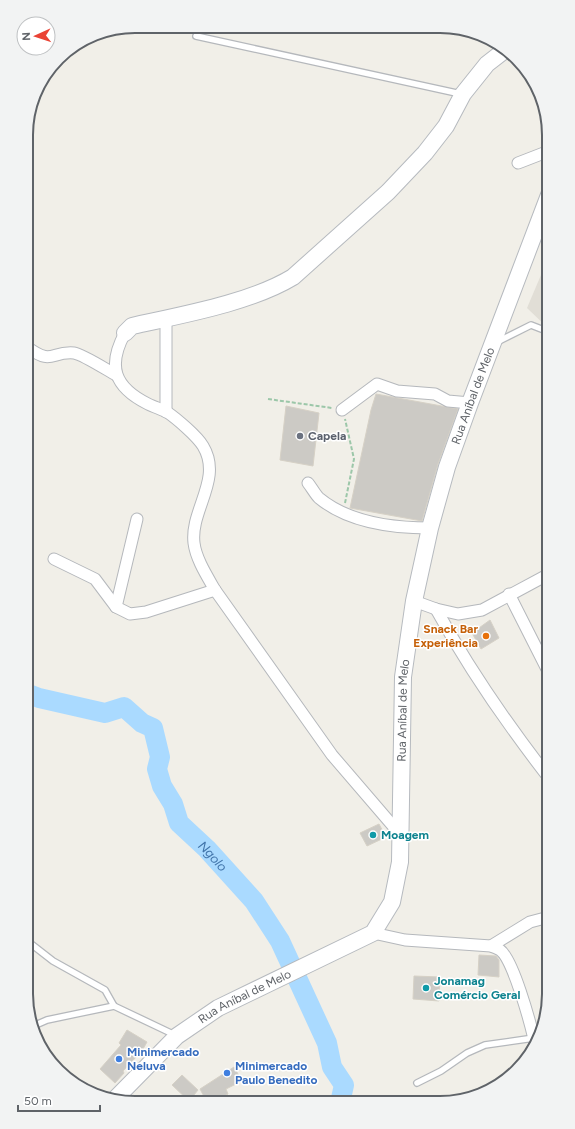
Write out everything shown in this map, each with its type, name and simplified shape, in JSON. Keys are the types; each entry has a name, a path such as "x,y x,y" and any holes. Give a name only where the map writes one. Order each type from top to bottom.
{"street":[{"path":"400,833 332,755 215,590 200,561 194,543 194,526 205,498 208,478 209,462 202,445 166,412 134,396 123,388 116,375 115,361 118,346 125,333 132,326 276,287 293,277 388,192 425,153 446,126 463,94 487,64 501,53"},
{"path":"518,164 542,154"},
{"name":"Rua Aníbal de Melo","path":"120,1095 177,1036 218,1008 373,933 392,902 400,862 403,677 414,601 430,528 447,467 542,213"},
{"path":"166,318 166,412"},
{"path":"33,351 38,355 50,358 64,354 76,353 116,375"},
{"path":"342,410 377,384 397,391 435,394 448,401 470,403"},
{"path":"308,483 319,497 351,516 390,526 430,528"},
{"path":"116,607 137,519"},
{"path":"54,559 95,579 116,607 130,614 146,612 215,590"},
{"path":"414,601 436,609 458,614 482,610 509,594 542,578"},
{"path":"509,594 542,659"},
{"path":"436,609 468,665 511,729 542,769"},
{"path":"491,946 530,922 542,918"},
{"path":"373,933 405,940 491,946 500,950 508,960 533,1035"}],"lane":[{"path":"196,36 463,94"},
{"path":"492,344 531,325 542,329"},
{"path":"33,945 53,961 105,990 114,1006 177,1036"},
{"path":"37,1025 60,1017 114,1006"},
{"path":"417,1083 441,1071 467,1053 485,1045 531,1038"}],"path":[{"path":"268,399 342,410 349,431 354,459 344,504"}],"shaded area":[{"path":"542,273 542,322 527,308"}],"building":[{"path":"376,394 458,409 438,464 422,521 350,508 371,410"},
{"name":"Capela","path":"286,406 319,413 313,466 280,460"},
{"name":"Snack Bar Experiência","path":"490,620 499,638 481,649 472,633"},
{"name":"Moagem","path":"379,824 386,837 367,846 360,833"},
{"path":"479,955 496,956 499,960 499,977 478,975"},
{"name":"Jonamag Comércio Geral","path":"414,976 440,977 439,1001 413,999"},
{"path":"127,1030 147,1042 139,1056 138,1055 123,1071 124,1073 115,1083 100,1069 121,1045 119,1043"},
{"path":"234,1067 242,1081 226,1089 228,1094 224,1096 204,1096 200,1089"},
{"path":"182,1075 198,1090 193,1096 184,1096 172,1085"}],"waterway":[{"name":"Ngolo","path":"33,696 105,713 124,707 142,723 153,728 160,757 157,769 162,786 173,804 179,823 207,849 254,901 280,941 327,1043 332,1067 344,1085 342,1096"}],"place":[{"name":"Capela","path":"300,436"},
{"name":"Snack Bar Experiência","path":"486,636"},
{"name":"Moagem","path":"373,835"},
{"name":"Jonamag Comércio Geral","path":"426,988"},
{"name":"Minimercado Neluva","path":"119,1059"},
{"name":"Minimercado Paulo Benedito","path":"227,1073"}]}
